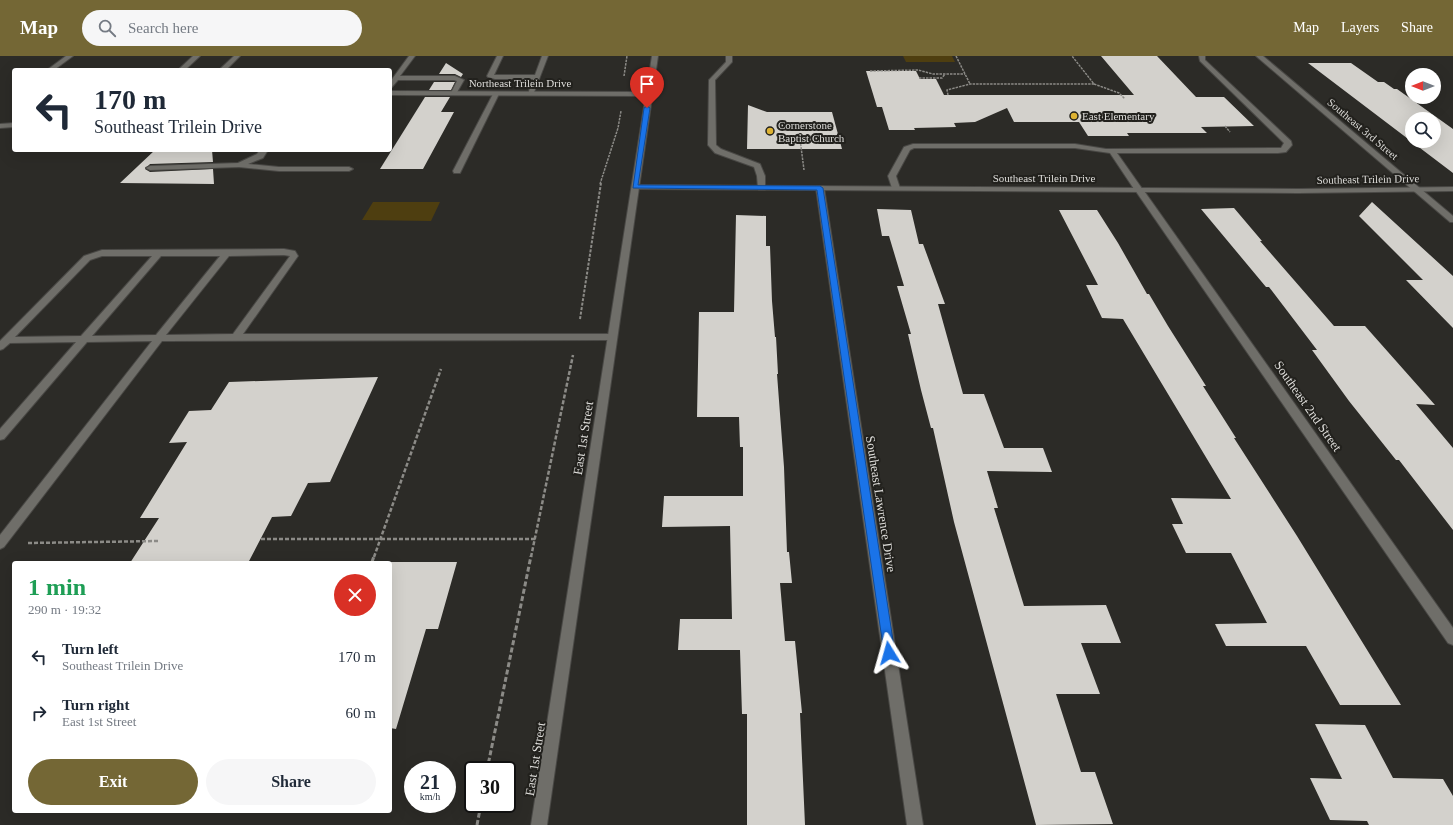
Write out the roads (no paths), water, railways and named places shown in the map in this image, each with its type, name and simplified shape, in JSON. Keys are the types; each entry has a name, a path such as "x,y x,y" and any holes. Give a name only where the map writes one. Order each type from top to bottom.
{"street":[{"path":"53,68 70,56"},
{"path":"183,68 197,56"},
{"path":"224,68 237,56"},
{"path":"392,83 412,56"},
{"path":"500,56 490,76 537,77"},
{"path":"531,94 545,56"},
{"name":"East 1st Street","path":"539,825 655,56"},
{"path":"728,56 729,62 712,80 712,145 718,151 757,166 761,176 762,188"},
{"path":"896,188 892,176 907,150 913,146 1075,146 1112,151 1278,151 1286,147 1288,143 1202,60 1202,56"},
{"name":"Southeast 3rd Street","path":"1259,56 1453,220"},
{"path":"396,78 455,78 461,80 454,93"},
{"name":"Northeast Trilein Drive","path":"392,93 649,94"},
{"path":"457,170 496,94"},
{"path":"0,126 12,125"},
{"name":"Southeast 2nd Street","path":"1112,151 1453,639"},
{"path":"239,165 260,156 263,152"},
{"path":"150,168 239,165 279,169 349,169"},
{"name":"Southeast Trilein Drive","path":"635,187 1453,190"},
{"name":"Southeast Lawrence Drive","path":"820,188 915,825"},
{"path":"3,344 87,258 93,255 102,253 292,253 294,256 236,337"},
{"path":"0,436 159,253"},
{"path":"0,544 159,338 227,253"},
{"path":"3,344 85,339 236,337 612,337"}],"place":[{"name":"East Elementary","path":"1074,116"},
{"name":"Cornerstone Baptist Church","path":"770,131"}]}
